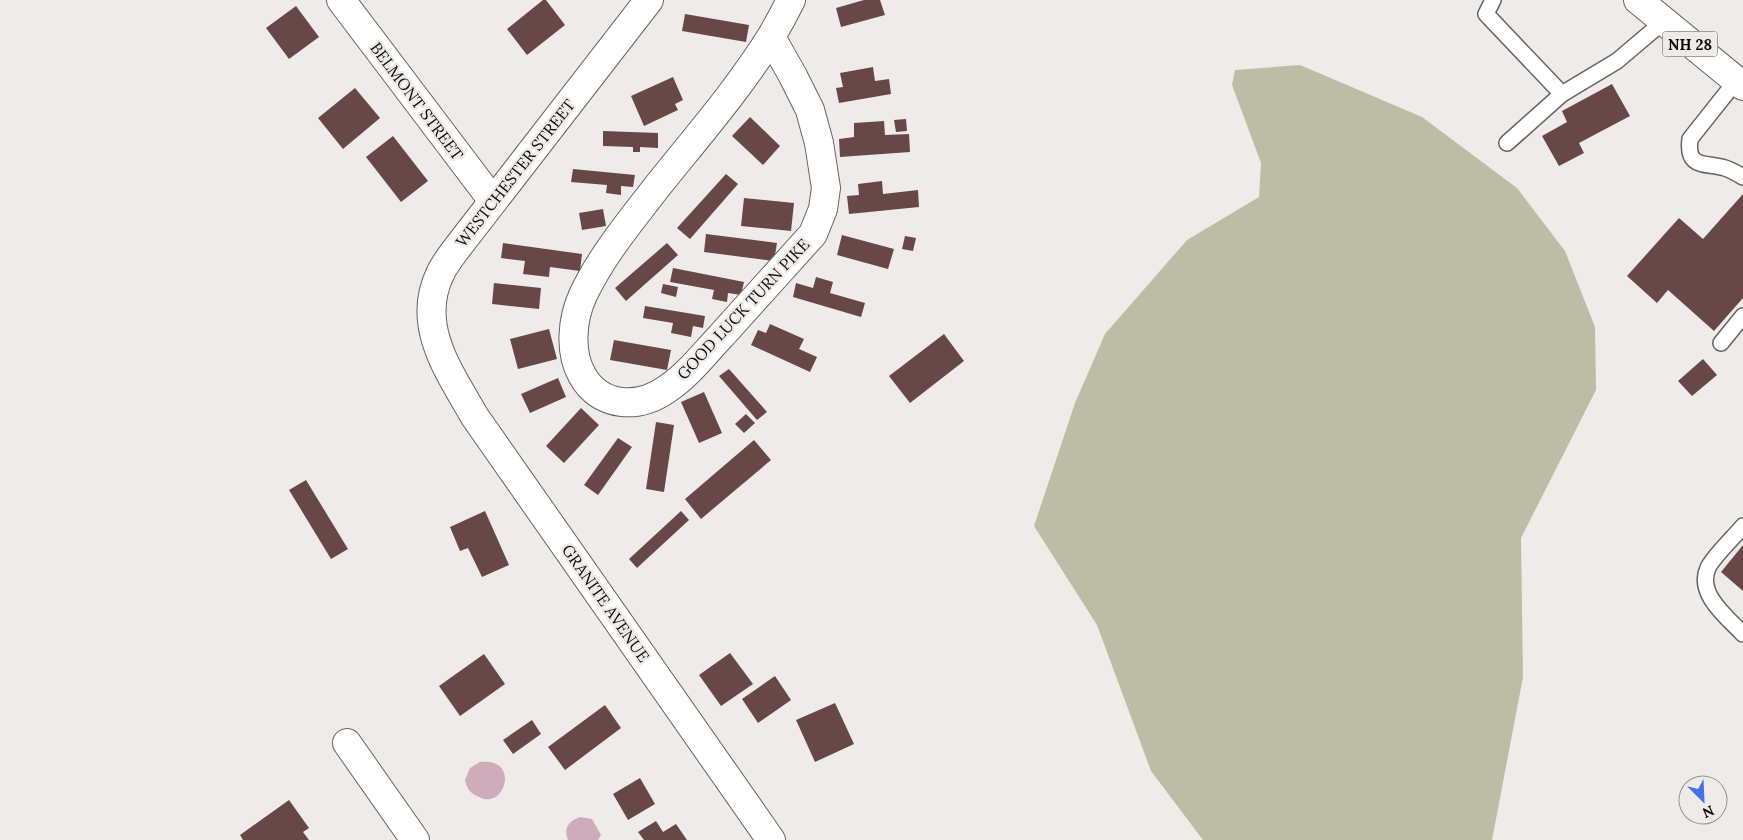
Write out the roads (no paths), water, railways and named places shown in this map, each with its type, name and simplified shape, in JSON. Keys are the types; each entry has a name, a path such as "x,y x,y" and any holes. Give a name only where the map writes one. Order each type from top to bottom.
{"street":[{"name":"BELMONT STREET","path":"342,0 493,202"},
{"name":"WESTCHESTER STREET","path":"445,364 434,335 431,304 440,273 650,0"},
{"name":"GOOD LUCK TURN PIKE","path":"771,37 794,76 810,110 819,143 826,188 824,209 813,234 693,367 667,389 644,401 622,403 604,398 586,384 577,366 574,349 574,323 582,297 594,272 613,243 731,93 771,37 791,0"},
{"name":"NH 28","path":"1638,0 1740,83"},
{"name":"GRANITE AVENUE","path":"445,364 476,417 771,840"},
{"path":"347,743 415,840"}],"lane":[{"path":"1493,0 1486,14 1562,94"},
{"path":"1507,143 1562,94 1617,61 1663,22"},
{"path":"1740,83 1690,139 1688,149 1693,159 1700,165 1726,168 1743,177"},
{"path":"1722,343 1743,316"},
{"path":"1743,526 1708,568 1705,579 1708,593 1716,607 1743,634"}]}
